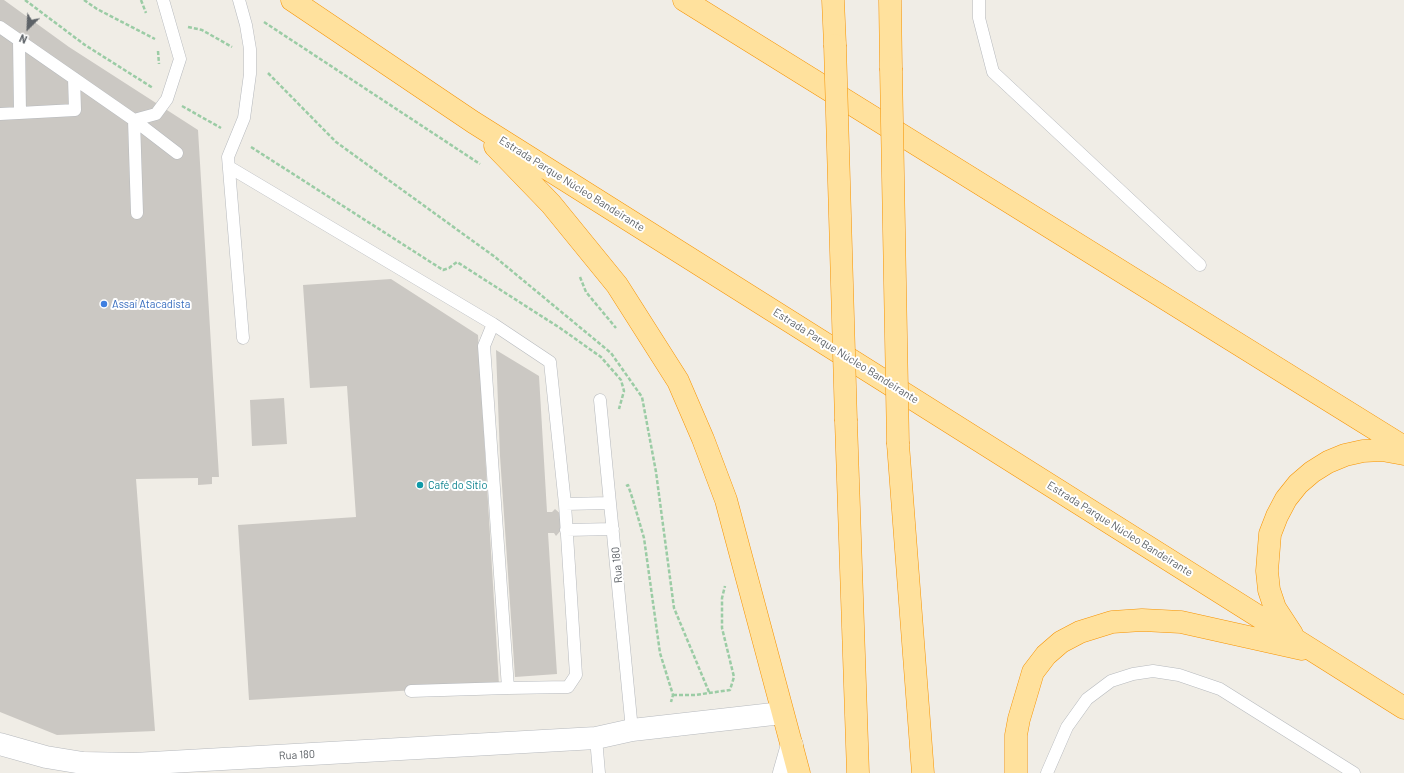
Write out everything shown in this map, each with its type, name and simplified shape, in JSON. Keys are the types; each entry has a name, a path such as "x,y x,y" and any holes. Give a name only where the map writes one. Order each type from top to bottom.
{"highway":[{"name":"Estrada Parque Núcleo Bandeirante","path":"292,0 472,122 1404,708"},
{"path":"684,0 1404,447"},
{"path":"834,0 858,773"},
{"path":"890,0 898,444 923,773"},
{"path":"472,122 551,204 617,285 678,381 703,439 726,500 799,773"},
{"path":"1296,639 1284,624 1275,608 1267,571 1270,534 1286,499 1298,484 1312,472 1328,462 1345,455 1363,451 1382,450 1404,454"},
{"path":"1016,773 1017,729 1033,672 1046,655 1061,642 1080,632 1112,622 1142,620 1181,622 1316,652"}],"street":[{"name":"Rua 180","path":"0,744 46,757 134,769 596,738 632,730 782,713"},
{"path":"784,773 792,745"}],"lane":[{"path":"134,120 156,114 168,99 180,59 163,0"},
{"path":"979,0 979,18 993,72 1200,265"},
{"path":"240,4 250,49 250,74 244,118 228,156 243,338"},
{"path":"0,27 134,120 176,153"},
{"path":"19,40 20,113"},
{"path":"0,114 75,110 74,78"},
{"path":"134,120 137,214"},
{"path":"229,167 493,324 550,362 565,504 576,675 568,687 411,691"},
{"path":"493,324 484,346 508,688"},
{"name":"Rua 180","path":"600,400 632,730"},
{"path":"565,504 609,497"},
{"path":"566,530 613,529"},
{"path":"1047,773 1068,727 1088,699 1111,681 1132,674 1153,671 1179,675 1220,689 1354,773"},
{"path":"596,738 599,773"}],"path":[{"path":"25,0 85,45 168,99 236,137 443,270 449,268 457,262 560,328 601,357 621,380 624,391 619,411"},
{"path":"141,0 149,20"},
{"path":"240,4 486,169"},
{"path":"155,33 157,40"},
{"path":"158,46 159,66"},
{"path":"152,88 154,80"},
{"path":"577,270 586,292 618,330"},
{"path":"626,479 644,538 660,653 673,695 666,726"},
{"path":"609,497 628,485"},
{"path":"673,695 695,695 730,690 734,677 722,628 722,598 726,584"}],"building":[{"name":"Assaí Atacadista","path":"0,0 4,0 69,47 198,130 219,477 212,477 212,484 198,485 198,478 136,479 155,731 57,735 0,712"},
{"name":"Café do Sítio","path":"391,279 478,335 499,685 249,700 238,525 356,517 347,386 310,388 303,285"},
{"path":"496,350 539,376 547,512 552,512 555,509 569,521 556,536 554,533 548,533 557,674 515,677 500,456"},
{"path":"284,398 287,444 252,446 250,400"}],"place":[{"name":"Assaí Atacadista","path":"104,304"},
{"name":"Café do Sítio","path":"420,485"}]}
